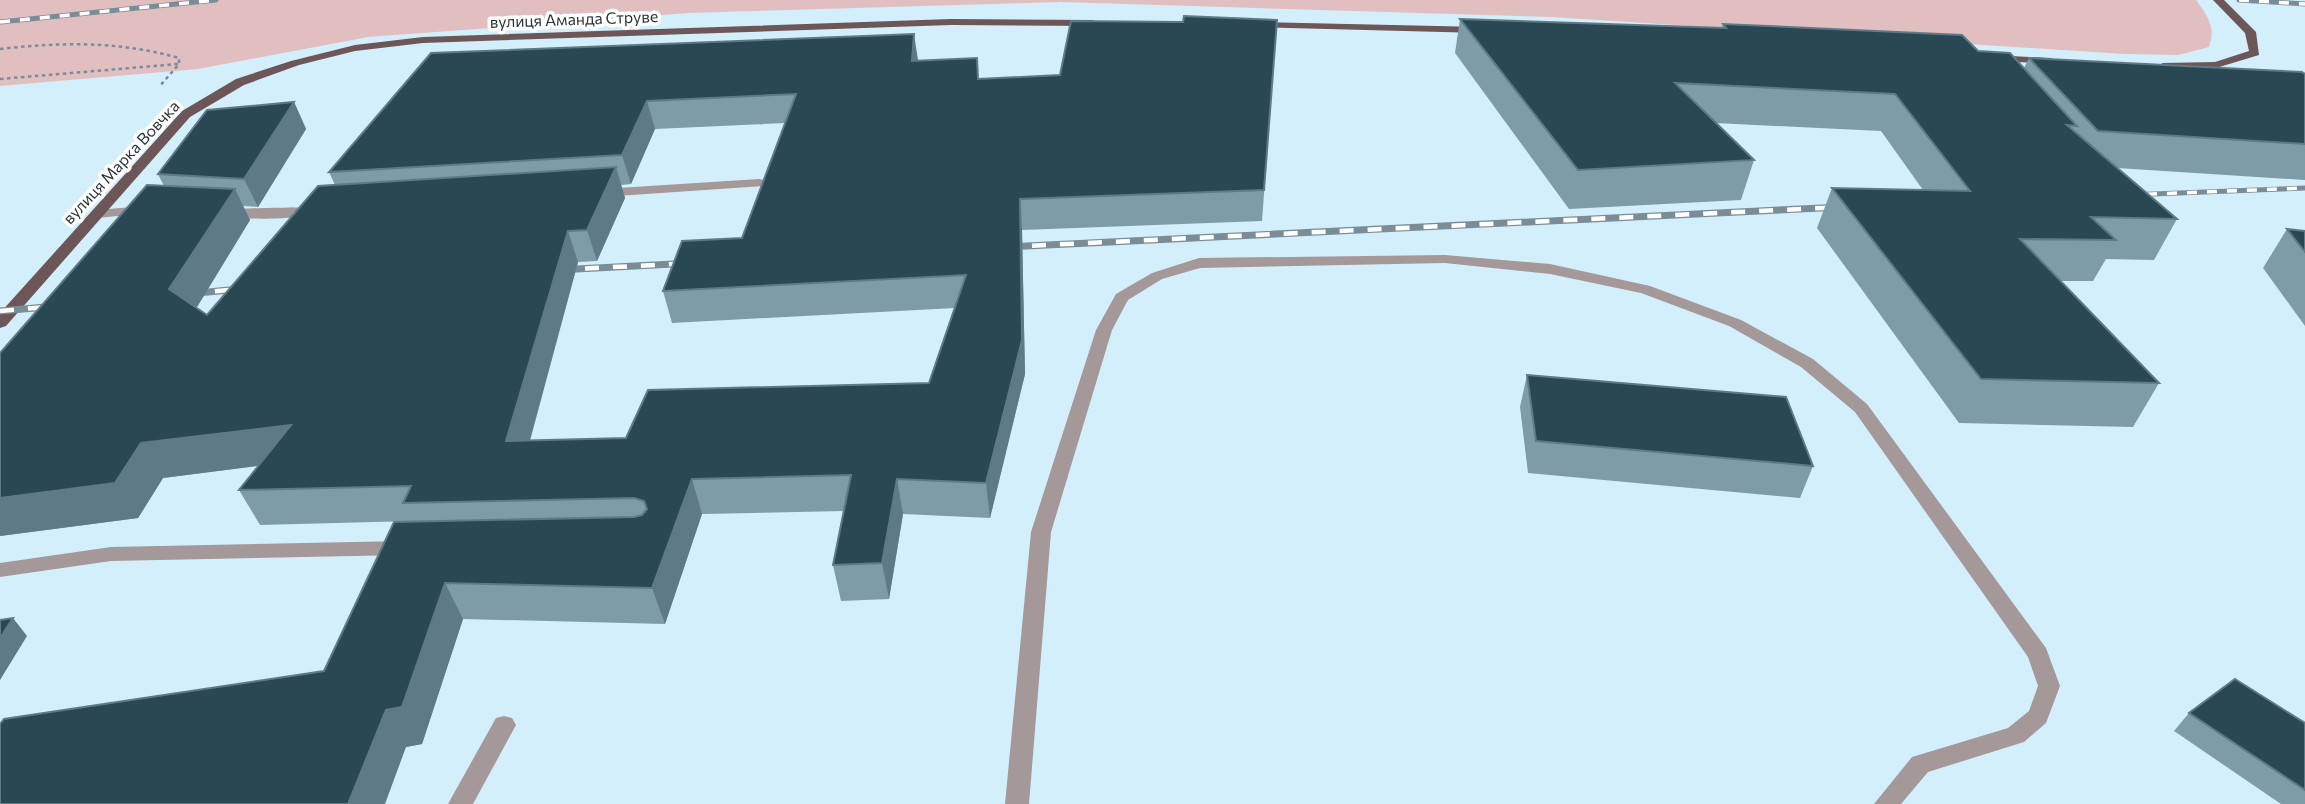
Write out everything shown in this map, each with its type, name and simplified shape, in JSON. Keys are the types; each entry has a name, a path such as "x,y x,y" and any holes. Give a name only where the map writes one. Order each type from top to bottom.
{"main road":[{"path":"2147,67 2216,65 2255,53 2250,32 2218,0"},
{"name":"вулиця Аманда Струве","path":"295,63 355,48 423,40 951,22 1101,23"},
{"path":"1238,24 1494,31"},
{"path":"1977,57 2068,62"},
{"name":"вулиця Марка Вовчка","path":"0,323 186,114 240,82 295,63"}],"lane":[{"path":"1977,57 1994,77"},
{"path":"580,195 759,183"},
{"path":"97,214 166,209"},
{"path":"215,212 264,215 333,210"},
{"path":"1017,804 1041,532 1104,330 1122,297 1157,276 1199,263 1445,258 1550,269 1645,289 1747,329 1807,363 1861,408 2039,654 2049,686 2038,716 2015,735 1920,764 1886,804"},
{"path":"0,570 111,554 426,547"},
{"path":"460,804 504,725"}],"path":[{"path":"0,49 68,41 147,47 179,58 179,64 159,87"},
{"path":"0,79 179,64"}],"shaded area":[{"path":"0,0 2196,0 2207,17 2212,33 2209,47 2178,55 2124,54 1551,17 1061,2 689,13 368,37 198,69 0,86"}],"building":[{"path":"1184,16 1277,20 1264,190 1020,199 1022,340 986,483 897,479 882,563 833,565 851,475 692,479 652,588 445,583 402,707 386,710 348,804 0,804 0,724 4,719 324,671 394,522 634,517 642,515 647,509 644,501 634,498 403,503 411,486 239,490 291,425 141,443 115,483 0,498 0,353 147,185 235,189 169,289 207,315 318,186 616,167 587,230 568,231 506,441 626,438 648,390 929,383 966,275 663,291 682,241 742,238 796,94 647,101 622,155 329,172 431,53 914,34 912,61 977,58 978,79 1060,75 1071,21 1183,22"},
{"path":"1460,19 1726,28 1723,24 1962,35 1978,51 2010,53 2077,126 2067,125 2177,219 2091,217 2116,240 2020,239 2159,383 1981,379 1832,188 1970,191 1895,94 1675,83 1754,160 1578,170"},
{"path":"2029,58 2302,72 2305,74 2305,144 2098,131"},
{"path":"294,102 244,179 158,174 207,110"},
{"path":"2287,229 2305,231 2305,252"},
{"path":"1527,375 1786,397 1813,466 1536,441"},
{"path":"13,618 0,638 0,620"},
{"path":"2235,679 2305,723 2305,790 2189,713"}],"railway":[{"path":"0,22 216,0"},
{"path":"2239,0 2305,4"},
{"path":"2127,195 2305,188"},
{"path":"1004,247 1843,207"},
{"path":"557,270 693,263"},
{"path":"187,294 250,288"},
{"path":"0,311 58,306"}]}
